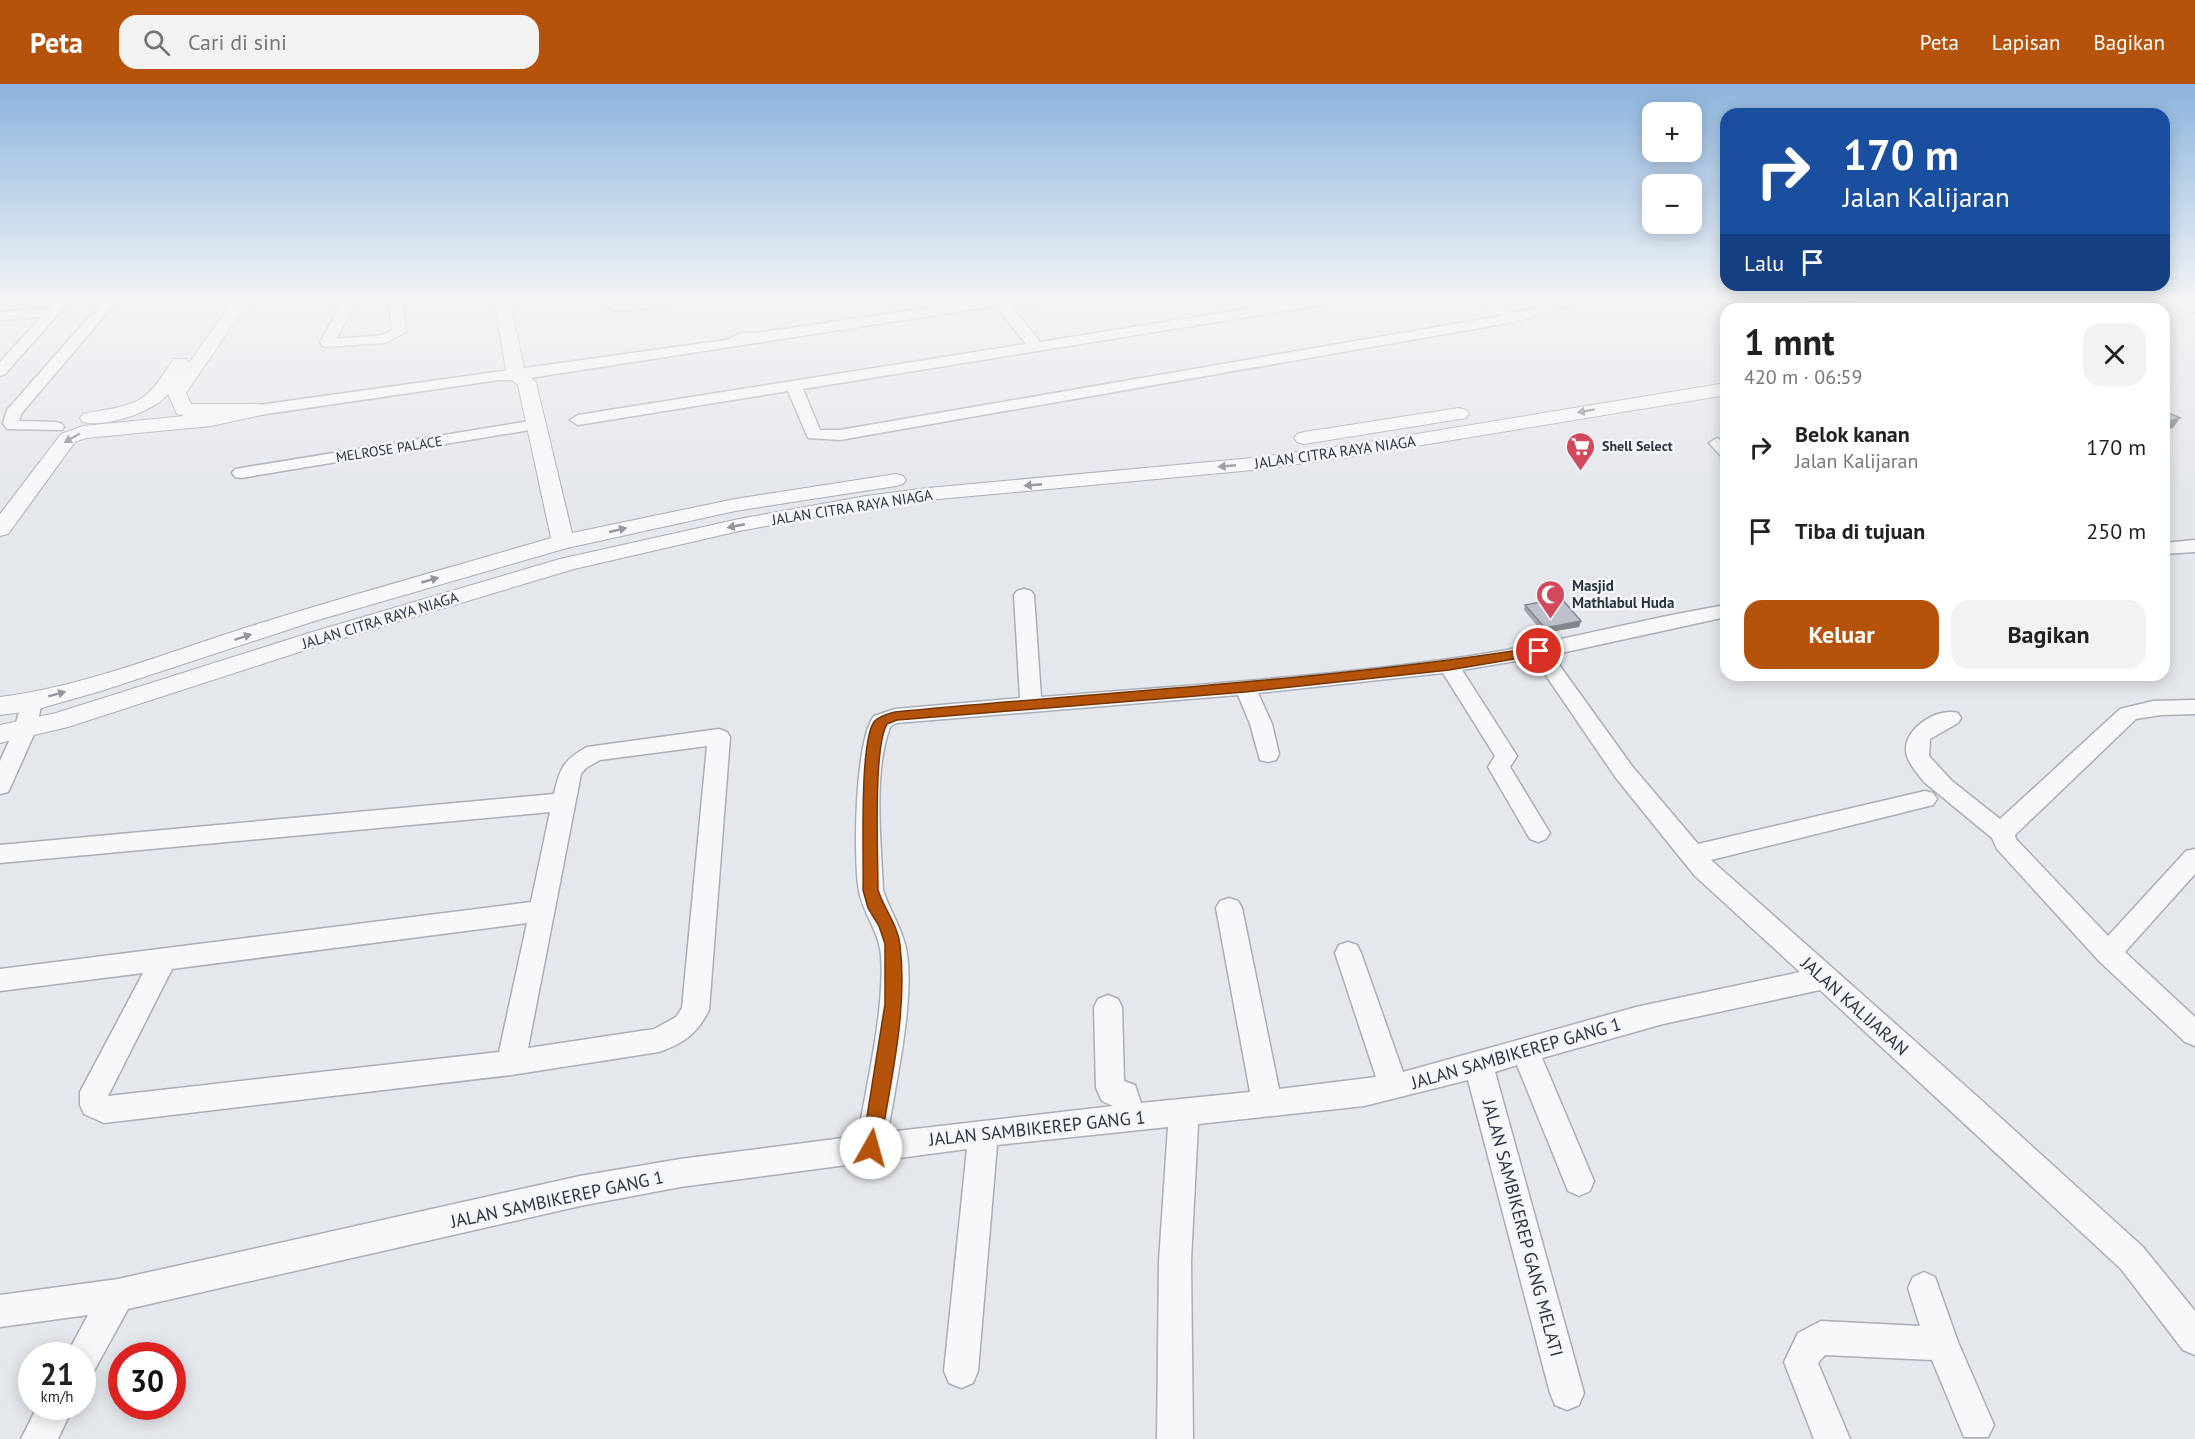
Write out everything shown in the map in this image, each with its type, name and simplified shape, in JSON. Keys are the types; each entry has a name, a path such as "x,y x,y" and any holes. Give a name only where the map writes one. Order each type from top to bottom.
{"street":[{"path":"55,364 13,413 11,423 13,426 56,427 76,418 259,410 582,364"},
{"path":"103,417 156,397 180,364"},
{"path":"192,414 178,399 179,388 196,364"},
{"path":"518,364 536,425 563,542"},
{"path":"520,364 520,373"},
{"path":"578,420 933,364"},
{"path":"794,386 814,435 840,435 1248,364"},
{"name":"JALAN CITRA RAYA NIAGA","path":"0,734 25,730 102,708 318,638 568,564 739,525 862,493 1333,434 1720,372"},
{"path":"1605,389 1625,405"},
{"name":"JALAN CITRA RAYA NIAGA","path":"0,706 31,702 92,685 310,615 563,542 735,505 862,493 1253,464 1361,449 1720,390"},
{"path":"0,529 68,438 90,431 192,414"},
{"name":"MELROSE PALACE","path":"241,473 536,425"},
{"path":"0,499 56,427"},
{"path":"2170,548 2195,546"},
{"path":"1024,595 1031,705"},
{"path":"871,1148 893,1004 892,944 886,925 876,908 871,890 872,763 879,725 888,718 1245,687 1449,666 1539,651 1720,612"},
{"path":"310,615 318,638"},
{"name":"JALAN KALIJARAN","path":"1539,651 1624,772 1692,855 1823,978 1977,1114 2132,1258 2195,1338"},
{"path":"1449,666 1504,752 1506,759 1498,767 1538,833"},
{"path":"1245,687 1261,724 1268,754"},
{"path":"0,786 25,730 31,702"},
{"path":"2003,834 2010,823 2128,714 2144,708 2195,707"},
{"path":"1950,718 1922,733 1916,745 1917,755 1927,770 2003,834 2005,843 2108,953 2195,1034"},
{"path":"164,959 94,1092 94,1105 104,1110 511,1062 659,1040 686,1025 694,1010 719,737 595,753 578,762 570,773 511,1062"},
{"path":"1692,855 1925,799"},
{"path":"0,854 564,802"},
{"path":"2108,953 2195,858"},
{"path":"1229,908 1267,1103"},
{"path":"0,980 542,911"},
{"path":"1348,953 1394,1087"},
{"name":"JALAN SAMBIKEREP GANG 1","path":"0,1311 118,1295 580,1191 776,1159 1394,1087 1671,1010 1823,978"},
{"path":"1108,1007 1110,1088 1112,1092 1125,1094 1130,1118"},
{"path":"1525,1051 1579,1181"},
{"name":"JALAN SAMBIKEREP GANG MELATI","path":"1478,1064 1567,1393"},
{"path":"1175,1439 1175,1261 1184,1112"},
{"path":"961,1371 984,1133"},
{"path":"1924,1288 1942,1344 1976,1425"},
{"path":"92,1342 118,1295"},
{"path":"1832,1439 1801,1362 1810,1346 1821,1338 1942,1344"},
{"path":"39,1439 49,1420"}],"building":[{"path":"2170,414 2180,418 2170,421"},
{"name":"Masjid Mathlabul Huda","path":"1561,598 1581,621 1545,628 1525,605"}],"place":[{"name":"Shell Select","path":"1581,472"},
{"name":"Masjid Mathlabul Huda","path":"1551,620"}],"route":[{"path":"871,1148 893,1004 894,954 886,925 876,908 871,890 872,771 874,746 879,725 883,721 895,716 914,714 1245,687 1449,666 1539,651"}]}
